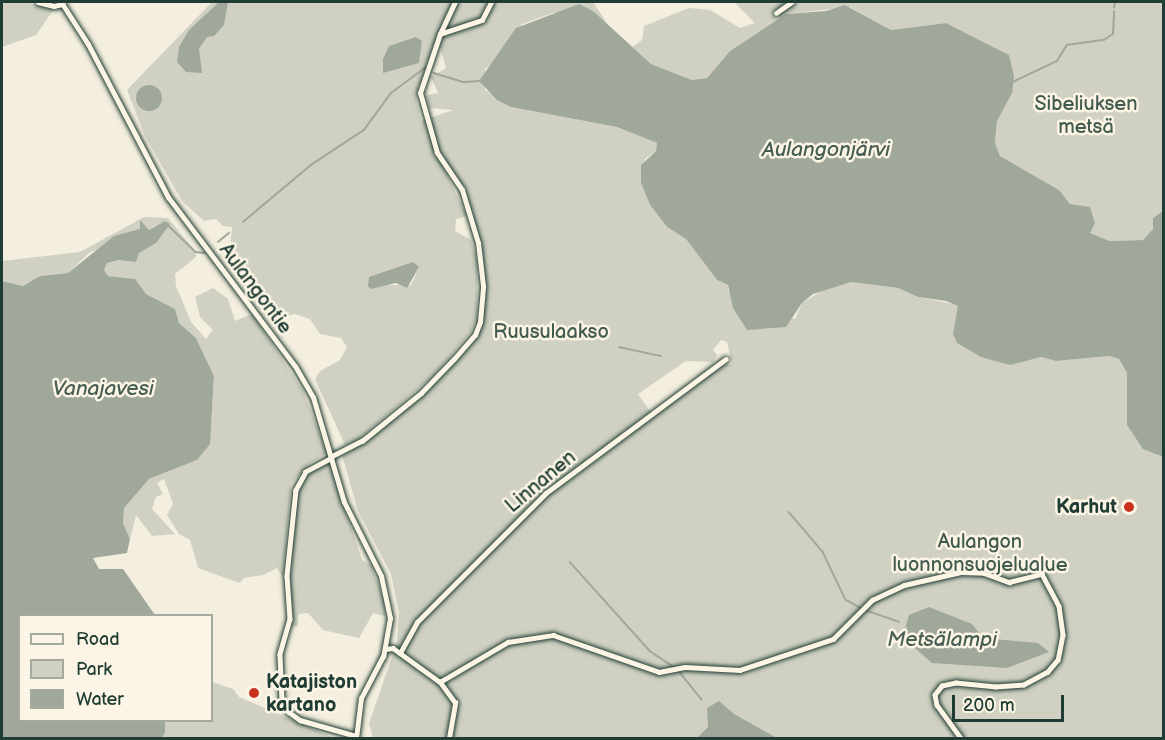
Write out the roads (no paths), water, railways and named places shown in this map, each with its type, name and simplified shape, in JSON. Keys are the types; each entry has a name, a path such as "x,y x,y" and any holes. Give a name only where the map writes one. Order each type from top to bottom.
{"street":[{"path":"38,2 50,6 62,3"},
{"path":"356,737 300,720 289,712 282,701 280,655 290,619 286,576 296,490 306,472 362,441 426,388 475,335 480,321 483,286 478,243 462,190 437,153 420,102 440,34 455,2"},
{"path":"440,34 482,20 491,2"},
{"path":"776,13 792,2"},
{"name":"Aulangontie","path":"62,3 168,197 306,384 351,518 381,576 389,610 386,645 361,698 356,737"},
{"name":"Linnanen","path":"398,652 422,617 546,494 726,359"},
{"path":"440,682 498,645 553,635 596,653 660,672 685,667 746,669 833,639 872,600 904,585 961,572 984,573 1010,582 1042,574 1059,606 1064,635 1058,660 1047,673 1024,685 996,687 956,683 942,686 935,695 937,705 961,738"},
{"path":"386,645 440,682 455,703 449,738"}],"water":[{"path":"219,2 228,2 224,25 214,36 207,37 199,49 202,73 186,72 177,62 179,47 189,30"},
{"name":"Aulangonjärvi","path":"579,4 593,11 651,64 692,80 707,78 730,51 786,14 826,11 845,5 891,30 946,23 1009,55 1014,76 1012,93 997,121 995,143 1000,156 1059,190 1070,204 1090,207 1095,223 1090,233 1110,241 1143,240 1153,229 1153,218 1163,211 1163,457 1143,449 1127,425 1127,373 1119,359 1109,356 1056,361 1041,357 1010,365 981,357 957,343 953,334 958,306 946,301 918,297 898,288 851,282 813,294 802,303 786,327 747,330 733,308 728,285 717,280 686,239 667,227 650,205 641,183 641,165 656,151 657,143 617,127 511,107 497,100 479,81 516,28"},
{"path":"416,37 422,41 419,63 383,73 383,59 389,46"},
{"path":"149,85 158,89 162,98 158,107 149,111 140,107 136,98 140,89"},
{"name":"Vanajavesi","path":"140,220 149,230 165,221 170,224 156,243 139,253 136,262 118,260 107,263 104,270 108,276 135,279 146,294 175,309 179,323 196,338 214,376 210,444 197,460 149,479 124,508 123,523 130,539 127,553 93,558 99,569 123,569 154,614 18,614 18,722 165,722 165,732 162,738 2,738 2,281 23,286 40,276 68,273 114,236 140,229"},
{"path":"413,262 419,267 407,288 396,283 371,289 368,286 369,277"},
{"name":"Metsälampi","path":"929,607 972,624 983,638 1038,643 1049,652 1007,668 932,663 908,642 904,632 909,615"},
{"path":"719,701 734,714 777,738 697,738 708,727 707,708"}],"waterway":[{"path":"1114,8 1115,2"},
{"path":"1013,82 1057,61 1067,45 1104,40 1113,34 1114,12"},
{"path":"243,222 311,165 364,130 391,93 425,68"},
{"path":"434,73 464,82 479,81"},
{"path":"169,226 196,252 204,253"},
{"path":"218,242 229,233"},
{"path":"619,347 661,356"},
{"path":"789,512 823,552 846,600 861,608"},
{"path":"570,562 650,651 674,667"},
{"path":"865,610 899,622"},
{"path":"678,670 702,700"}],"place":[{"name":"Karhut","path":"1129,507"},
{"name":"Katajiston kartano","path":"254,693"}],"park label":[{"name":"Sibeliuksen metsä","path":"1086,116"},
{"name":"Ruusulaakso","path":"551,332"},
{"name":"Aulangon luonnonsuojelualue","path":"980,554"}]}
